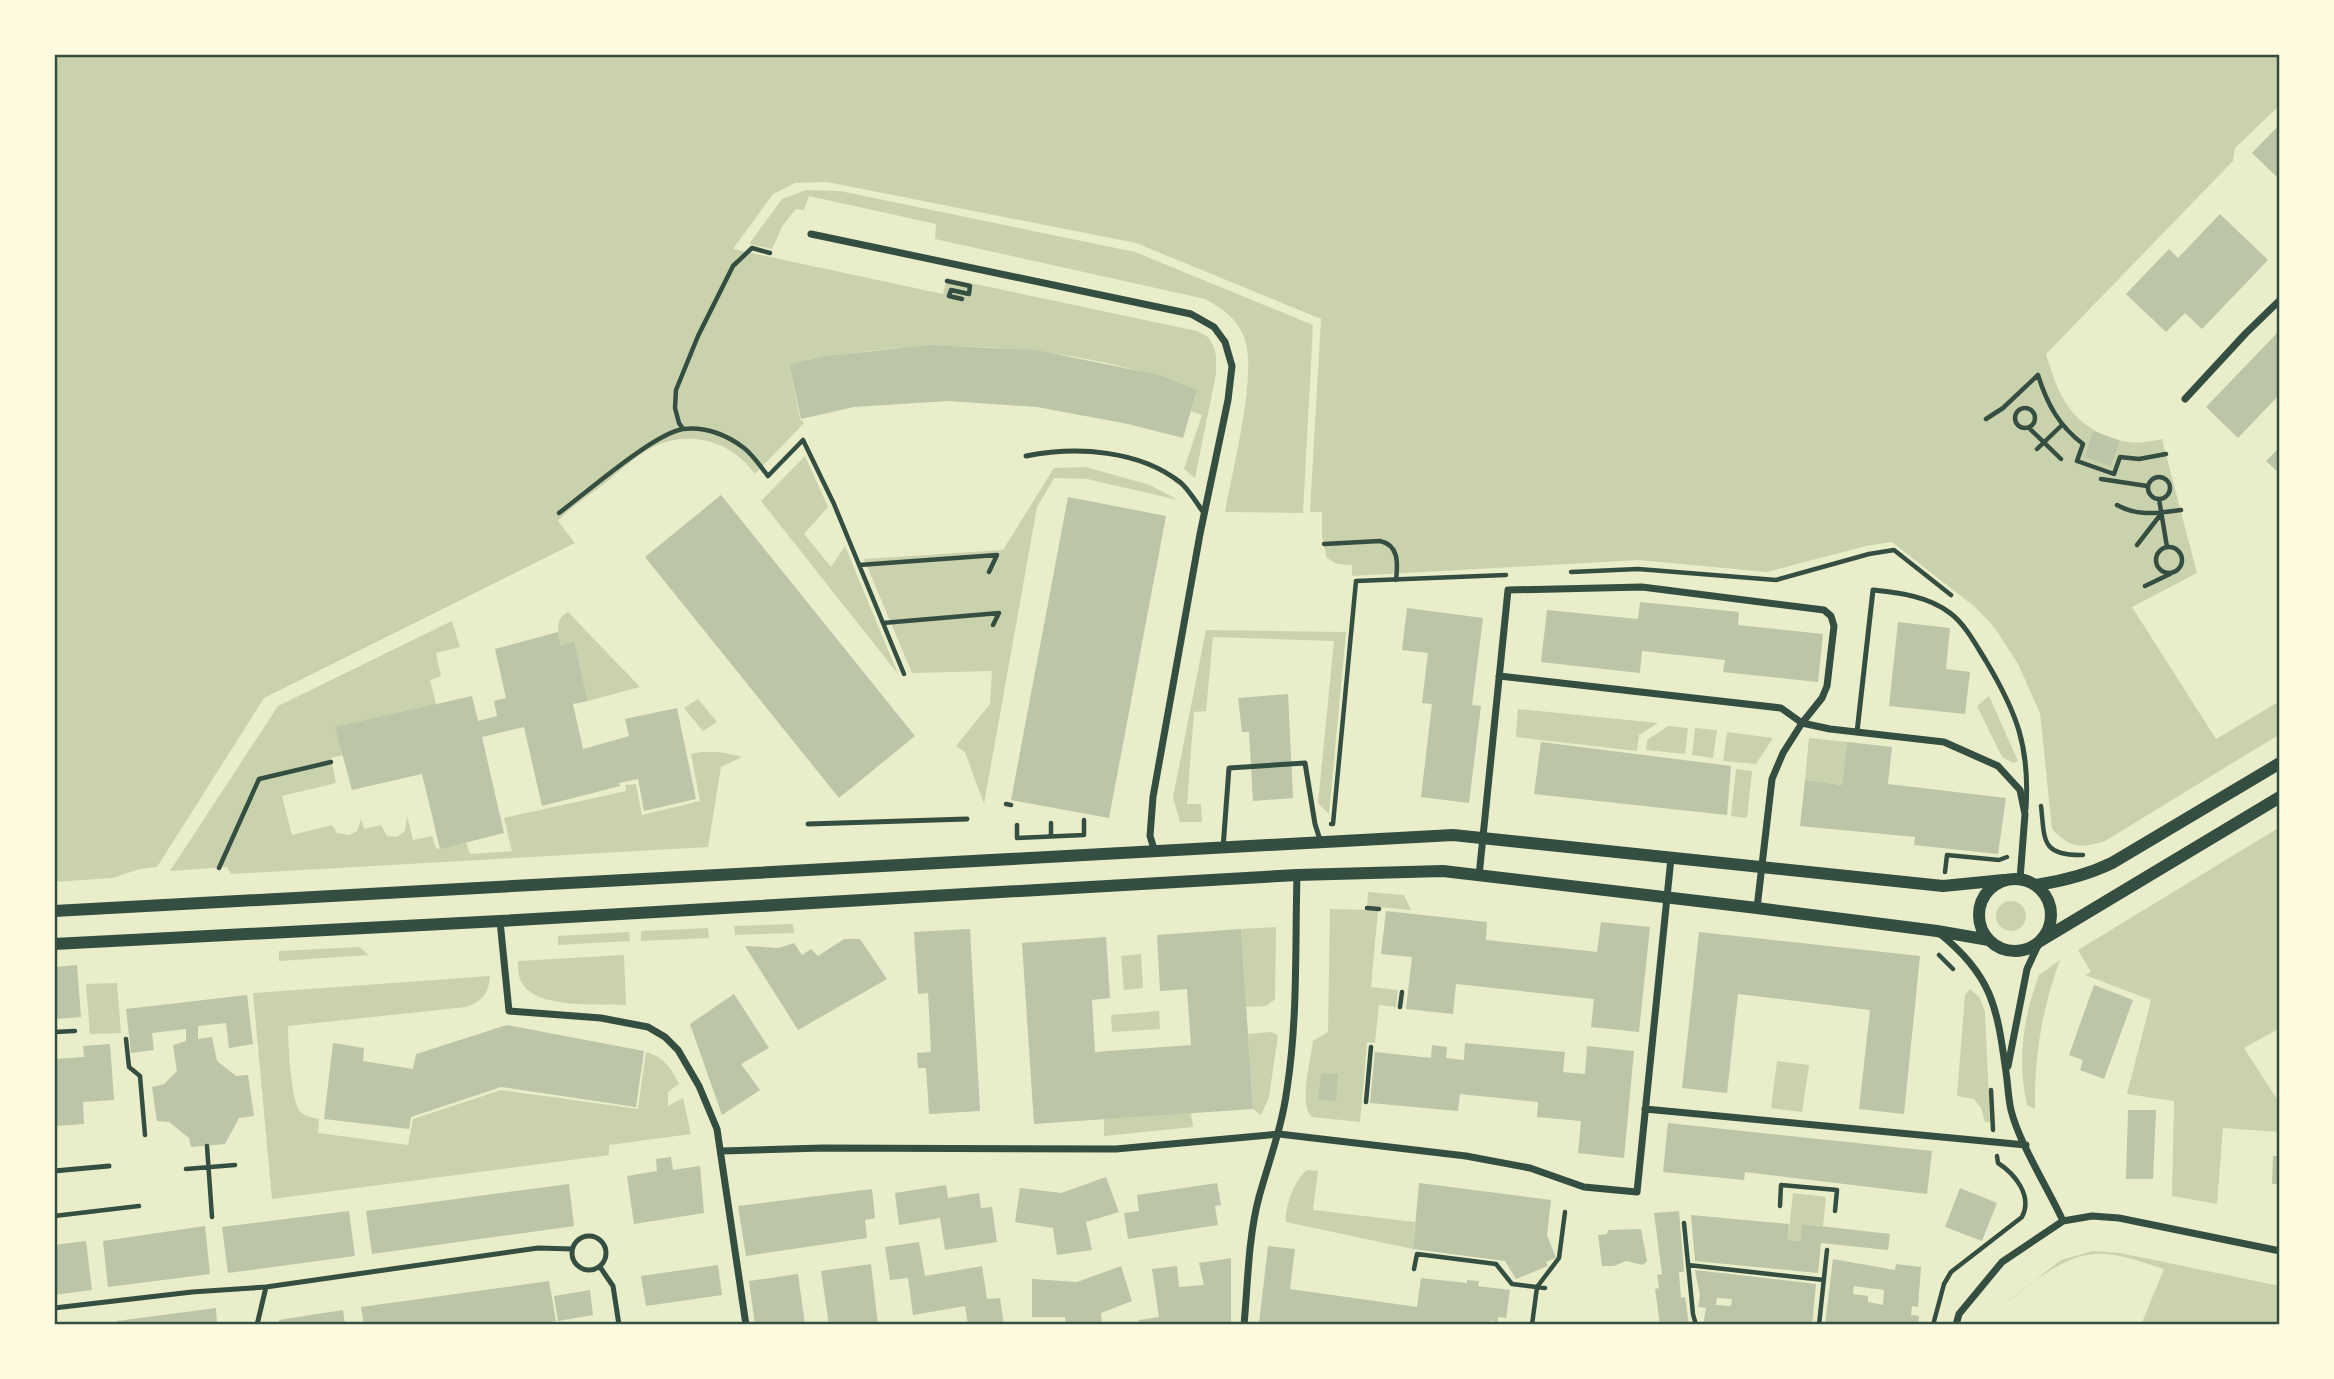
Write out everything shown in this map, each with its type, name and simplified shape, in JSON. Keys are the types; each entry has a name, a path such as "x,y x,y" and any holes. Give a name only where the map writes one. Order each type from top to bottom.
{"street":[{"path":"811,234 1191,314 1214,327 1225,342 1232,366 1228,400 1204,513 1153,797 1150,836 1155,852"},
{"path":"2185,399 2280,300"},
{"path":"1479,876 1508,590 1642,587 1824,610 1831,615 1834,626 1827,686 1822,698 1802,723 1783,754 1772,779 1757,908"},
{"path":"1499,676 1782,708 1802,723 1830,729 1944,742 1983,757 1998,766 2020,790 2025,814 2020,878"},
{"path":"2036,885 2064,881 2112,863 2280,763"},
{"path":"2004,880 1990,889 1980,906 1980,926 1989,940 2001,948 2016,951 2031,947 2280,797"},
{"path":"54,911 1453,835 1943,886 2020,878 2036,885 2043,892 2051,911 2050,923 2027,970 2006,1073"},
{"path":"722,1151 823,1148 1116,1149 1279,1133 1466,1156 1530,1168 1584,1187 1637,1192 1671,858"},
{"path":"54,944 1297,875 1443,871 1757,908 1989,940"},
{"path":"1244,1325 1252,1233 1259,1198 1279,1133 1293,1039 1297,875"},
{"path":"500,921 509,1011 601,1018 648,1027 665,1037 678,1050 699,1086 717,1129 746,1325"},
{"path":"1937,931 1963,952 1983,980 1996,1011 2011,1110 2063,1221"},
{"path":"1644,1109 2026,1145"},
{"path":"1956,1325 1959,1314 2002,1262 2063,1221 2092,1216 2119,1218 2280,1251"}],"lane":[{"path":"1026,456 1047,452 1089,452 1126,457 1162,471 1183,484 1204,513"},
{"path":"1857,732 1873,590 1909,595 1930,602 1951,613 1961,625 1978,646 2009,699 2021,734 2027,764 2025,814"},
{"path":"1223,848 1229,768 1305,763 1315,824 1321,843"},
{"path":"808,824 967,818"},
{"path":"54,1171 109,1166"},
{"path":"587,1236 598,1238 607,1252 600,1267 590,1270 576,1264 572,1249 580,1238 587,1236"},
{"path":"54,1308 192,1292 266,1287 538,1248 572,1249"},
{"path":"600,1267 613,1286 619,1325"},
{"path":"257,1325 266,1287"}],"path":[{"path":"683,429 675,408 676,390 698,336 733,266 752,248 770,253"},
{"path":"947,281 970,286 969,294 951,290 949,296 962,299"},
{"path":"1986,419 2015,398 2038,375 2057,420 2083,444 2077,461 2114,474 2120,457 2139,459 2166,454"},
{"path":"2015,398 2021,408"},
{"path":"2021,408 2015,416 2016,423 2022,428 2029,428 2061,459"},
{"path":"2021,408 2028,408 2035,415 2035,422 2029,428"},
{"path":"2037,449 2062,425"},
{"path":"559,513 643,449 683,429 709,430 728,438 746,449 768,476 803,440 834,504 904,674"},
{"path":"2103,470 2101,481 2147,486"},
{"path":"2156,476 2166,479 2170,491 2165,498 2159,499 2150,495 2147,486 2156,476"},
{"path":"2159,499 2167,547"},
{"path":"2117,505 2129,512 2161,513 2181,510"},
{"path":"2137,545 2161,513"},
{"path":"1324,544 1389,542 1395,548 1397,557 1396,579"},
{"path":"2145,586 2176,571 2182,562 2181,554 2176,549 2167,547 2158,553 2158,566 2165,572 2176,571"},
{"path":"858,565 997,555 989,572"},
{"path":"883,623 999,614 993,625"},
{"path":"219,868 259,779 331,762"},
{"path":"1017,825 1017,838 1084,835 1084,820"},
{"path":"1051,823 1051,836"},
{"path":"1943,886 1947,855 2000,860 2022,852"},
{"path":"1367,908 1378,909"},
{"path":"1937,931 1935,951 1962,978"},
{"path":"1400,1007 1402,992"},
{"path":"54,1032 75,1031"},
{"path":"126,1039 129,1067 140,1076 145,1135"},
{"path":"1366,1102 1371,1047"},
{"path":"1933,1325 1944,1284 1951,1272 2022,1217 2026,1210 2024,1193 2016,1178 1998,1163 1994,1142 1991,1081"},
{"path":"207,1146 212,1217"},
{"path":"186,1169 235,1165"},
{"path":"1780,1206 1781,1185 1837,1190 1835,1211"},
{"path":"54,1216 139,1206"},
{"path":"1532,1325 1537,1287 1559,1258 1565,1212"},
{"path":"1684,1223 1696,1325"},
{"path":"1819,1325 1827,1250"},
{"path":"1414,1269 1417,1254 1496,1264 1512,1284 1545,1288"},
{"path":"1688,1265 1824,1280"}],"green space":[{"path":"54,54 2280,54 2280,105 2235,148 2233,161 2046,354 2060,393 2074,414 2084,423 2095,431 2123,441 2162,439 2197,573 2132,607 2216,739 2280,701 2280,734 2105,841 2082,846 2070,843 2052,829 2040,713 2018,664 1995,628 1975,607 1892,542 1866,546 1767,572 1638,560 1352,576 1352,565 1337,564 1327,558 1322,537 1322,512 1310,512 1321,319 1136,243 827,182 795,183 773,194 733,249 943,294 947,278 1197,331 1208,337 1216,355 1216,374 1195,478 1184,469 1202,415 1191,411 1197,390 1148,374 1098,361 995,348 892,349 789,364 800,419 804,423 755,474 734,453 708,441 679,439 651,448 558,521 575,543 264,698 157,867 112,878 54,882"},
{"path":"806,190 840,191 1135,252 1313,325 1303,513 1225,512 1246,400 1248,356 1239,326 1218,306 1205,299 935,239 936,224 809,196 804,210 796,209 783,225 772,249 749,244 782,199"},
{"path":"805,456 828,507 804,534 831,567 845,546 898,674 761,501"},
{"path":"1086,467 1150,485 1178,500 1087,479 1054,478 1037,507 984,804 965,752 956,746 990,704 992,671 912,673 864,559 1003,550 1054,468"},
{"path":"568,612 640,687 588,701 574,643 561,646 559,622"},
{"path":"452,621 460,647 436,653 441,676 430,680 436,704 343,755 331,758 336,783 282,796 292,835 332,825 337,833 349,835 357,831 361,819 364,829 381,825 387,836 397,837 405,831 407,816 413,840 432,836 436,849 466,842 470,854 512,851 504,818 626,791 625,785 636,784 642,815 700,801 691,754 716,752 742,757 721,767 708,847 231,874 227,867 170,871 278,706"},
{"path":"1206,630 1346,632 1329,814 1318,803 1334,641 1213,637 1206,711 1194,712 1187,804 1201,804 1202,822 1180,822 1173,797"},
{"path":"1989,696 2018,761 2013,763 2002,757 1977,706"},
{"path":"698,699 717,722 703,731 684,708"},
{"path":"1518,709 1658,723 1639,735 1637,751 1516,737"},
{"path":"1668,726 1688,728 1685,754 1646,750 1647,740"},
{"path":"1695,728 1717,730 1713,758 1692,755"},
{"path":"1727,732 1773,738 1756,764 1723,761"},
{"path":"1809,738 1847,742 1842,785 1805,780"},
{"path":"1736,769 1752,771 1747,818 1731,816"},
{"path":"2280,827 2280,1028 2244,1048 2280,1104 2280,1132 2223,1128 2217,1204 2172,1196 2174,1101 2127,1094 2151,1000 2085,975 2091,972 2078,950"},
{"path":"1368,892 1404,895 1411,910 1367,906"},
{"path":"2011,901 2022,905 2026,916 2022,927 2011,931 2000,927 1996,916 2000,905"},
{"path":"1330,909 1378,910 1371,987 1398,990 1396,1007 1379,1005 1375,1043 1367,1042 1360,1122 1312,1117 1306,1102 1306,1081 1313,1041 1328,1032"},
{"path":"793,924 794,933 735,935 734,926"},
{"path":"1276,927 1275,999 1266,1006 1246,1007 1241,929"},
{"path":"708,928 709,938 641,941 641,931"},
{"path":"629,932 630,941 558,945 558,936"},
{"path":"359,947 369,955 279,961 279,951"},
{"path":"1141,954 1143,988 1124,990 1121,956"},
{"path":"624,955 626,1005 554,1001 529,991 519,975 518,961"},
{"path":"2060,960 2040,1033 2035,1109 2027,1105 2024,1088 2023,1039 2039,975"},
{"path":"490,976 484,996 466,1007 288,1026 292,1082 299,1110 319,1119 318,1133 408,1145 413,1119 501,1090 638,1109 646,1052 662,1060 676,1078 679,1084 668,1092 668,1106 683,1098 691,1134 609,1145 609,1155 272,1199 253,993"},
{"path":"117,983 121,1033 90,1034 86,984"},
{"path":"1970,989 1980,998 1985,1012 1990,1122 1985,1122 1981,1108 1974,1099 1957,1096 1965,995"},
{"path":"1159,1011 1160,1029 1112,1032 1111,1015"},
{"path":"1271,1032 1278,1035 1269,1097 1261,1115 1253,1109 1248,1034"},
{"path":"1777,1061 1809,1065 1802,1112 1771,1108"},
{"path":"1191,1113 1193,1127 1104,1136 1104,1119"},
{"path":"1307,1170 1318,1171 1313,1210 1415,1222 1413,1249 1286,1222 1291,1194"},
{"path":"1793,1193 1826,1197 1823,1226 1802,1224 1800,1241 1788,1240"},
{"path":"2093,1251 2120,1253 2280,1286 2280,1325 2141,1325 2164,1269 2111,1255 2081,1256 2054,1268 2030,1284 2061,1260"}],"building":[{"path":"2280,124 2280,180 2252,153"},
{"path":"2220,214 2268,260 2202,329 2185,313 2166,332 2126,294 2169,249 2178,258"},
{"path":"2280,330 2280,394 2238,438 2206,407"},
{"path":"930,345 1036,350 1159,375 1197,390 1183,438 1128,424 1037,407 948,401 854,407 801,419 789,364 827,356"},
{"path":"2093,431 2120,441 2111,466 2085,457"},
{"path":"2280,447 2280,474 2266,461"},
{"path":"721,495 915,736 839,798 645,557"},
{"path":"1068,497 1166,516 1109,818 1011,800"},
{"path":"1640,602 1739,612 1738,625 1823,634 1818,682 1723,672 1725,660 1642,651 1640,673 1541,662 1547,610 1638,619"},
{"path":"1407,608 1483,618 1472,705 1481,706 1469,803 1421,797 1432,704 1422,703 1428,653 1402,650"},
{"path":"1898,622 1950,628 1946,669 1970,672 1965,714 1889,706"},
{"path":"558,632 561,646 574,642 588,701 573,704 583,749 629,736 625,719 677,708 696,799 644,811 638,779 542,806 524,727 482,737 504,833 440,849 422,774 352,790 335,727 472,696 478,721 497,716 494,701 506,698 495,649"},
{"path":"1288,694 1293,798 1253,801 1249,732 1242,732 1238,698"},
{"path":"1541,742 1731,766 1727,815 1534,794"},
{"path":"1847,742 1892,747 1888,784 2006,798 1998,854 1914,845 1915,837 1800,826 1805,780 1842,785"},
{"path":"1386,911 1487,922 1486,940 1597,952 1601,922 1650,927 1639,1032 1591,1027 1594,999 1456,984 1453,1014 1406,1009 1412,957 1381,954"},
{"path":"970,929 980,1111 929,1114 926,1068 918,1068 917,1053 931,1052 928,993 918,994 914,932"},
{"path":"1241,929 1253,1109 1034,1124 1022,943 1106,937 1110,998 1092,1000 1095,1052 1191,1045 1187,989 1160,991 1157,935"},
{"path":"1699,932 1920,956 1904,1114 1859,1109 1870,1010 1738,994 1727,1093 1682,1088"},
{"path":"844,939 860,939 887,979 798,1030 745,946 779,948 794,943 802,955 811,949 818,956"},
{"path":"77,965 81,1017 54,1019 54,967"},
{"path":"2094,985 2133,1000 2104,1079 2080,1070 2083,1060 2069,1055"},
{"path":"734,994 769,1048 741,1064 760,1090 722,1115 690,1024"},
{"path":"247,995 253,1044 229,1048 226,1023 198,1026 198,1039 212,1037 217,1061 236,1076 248,1075 254,1116 239,1118 225,1144 191,1147 189,1138 169,1122 157,1121 152,1087 164,1084 177,1071 173,1045 186,1041 186,1029 152,1033 154,1050 131,1053 126,1009"},
{"path":"507,1025 644,1051 636,1107 501,1087 411,1117 409,1129 324,1119 333,1043 364,1048 363,1061 413,1069 416,1054"},
{"path":"1465,1043 1565,1052 1563,1072 1585,1074 1587,1046 1634,1051 1624,1158 1578,1153 1581,1121 1537,1117 1538,1102 1460,1094 1458,1111 1370,1103 1375,1052 1431,1058 1432,1045 1447,1047 1446,1058 1464,1060"},
{"path":"110,1044 114,1100 83,1102 84,1124 54,1126 54,1059 84,1057 83,1046"},
{"path":"1321,1073 1338,1074 1336,1101 1318,1099"},
{"path":"2128,1110 2156,1110 2153,1179 2126,1179"},
{"path":"1668,1123 1932,1151 1927,1194 1745,1172 1744,1180 1663,1172"},
{"path":"2273,1156 2280,1156 2280,1184 2272,1184"},
{"path":"671,1157 673,1170 700,1166 704,1213 634,1224 627,1176 657,1171 656,1159"},
{"path":"1106,1177 1119,1212 1086,1222 1092,1250 1057,1255 1053,1228 1015,1222 1020,1188 1061,1193"},
{"path":"1217,1183 1221,1205 1215,1206 1218,1225 1128,1239 1124,1213 1139,1211 1137,1195"},
{"path":"1419,1183 1551,1200 1547,1235 1556,1258 1546,1262 1548,1266 1516,1279 1505,1261 1413,1249"},
{"path":"569,1184 574,1226 372,1254 366,1211"},
{"path":"946,1185 948,1198 979,1193 981,1208 992,1207 997,1242 945,1250 940,1218 899,1225 895,1193"},
{"path":"1960,1188 1997,1203 1982,1241 1945,1227"},
{"path":"872,1189 875,1218 865,1220 867,1238 746,1256 738,1206"},
{"path":"349,1211 355,1256 228,1273 222,1227"},
{"path":"1679,1211 1684,1272 1679,1272 1681,1298 1685,1297 1689,1325 1660,1325 1655,1289 1659,1288 1657,1275 1662,1274 1654,1213"},
{"path":"1691,1215 1789,1224 1788,1240 1800,1241 1802,1224 1890,1234 1888,1250 1821,1243 1818,1273 1695,1261"},
{"path":"205,1226 210,1274 108,1287 103,1241"},
{"path":"1641,1229 1647,1261 1643,1265 1626,1261 1614,1266 1602,1266 1598,1235 1607,1234 1608,1230"},
{"path":"86,1241 92,1290 54,1295 54,1245"},
{"path":"919,1242 925,1276 982,1266 987,1299 1000,1298 1004,1325 968,1325 965,1306 913,1315 908,1278 890,1280 885,1247"},
{"path":"1268,1246 1295,1249 1290,1289 1417,1307 1421,1278 1467,1283 1467,1280 1479,1281 1478,1286 1510,1290 1506,1318 1498,1317 1498,1322 1490,1321 1489,1325 1259,1323"},
{"path":"1231,1258 1231,1325 1139,1325 1139,1320 1159,1317 1152,1269 1177,1266 1179,1287 1204,1285 1199,1263"},
{"path":"1833,1259 1895,1270 1896,1264 1921,1267 1918,1307 1912,1306 1911,1315 1919,1316 1918,1325 1825,1325","holes":["1854,1286 1884,1290 1883,1305 1868,1302 1868,1296 1853,1294"]},
{"path":"871,1264 878,1325 829,1325 821,1271"},
{"path":"718,1265 722,1295 646,1306 641,1276"},
{"path":"1121,1266 1132,1301 1101,1313 1102,1325 1066,1325 1065,1317 1032,1317 1032,1279 1077,1282"},
{"path":"1695,1270 1816,1284 1812,1325 1703,1325 1706,1308 1698,1307 1700,1296","holes":["1717,1298 1732,1299 1731,1306 1716,1305"]},
{"path":"798,1274 805,1325 755,1325 749,1281"},
{"path":"549,1281 556,1321 531,1325 364,1325 361,1307"},
{"path":"590,1290 593,1315 558,1321 554,1296"},
{"path":"216,1308 217,1325 117,1325 117,1321"},
{"path":"343,1310 345,1325 279,1325 279,1320"}]}
